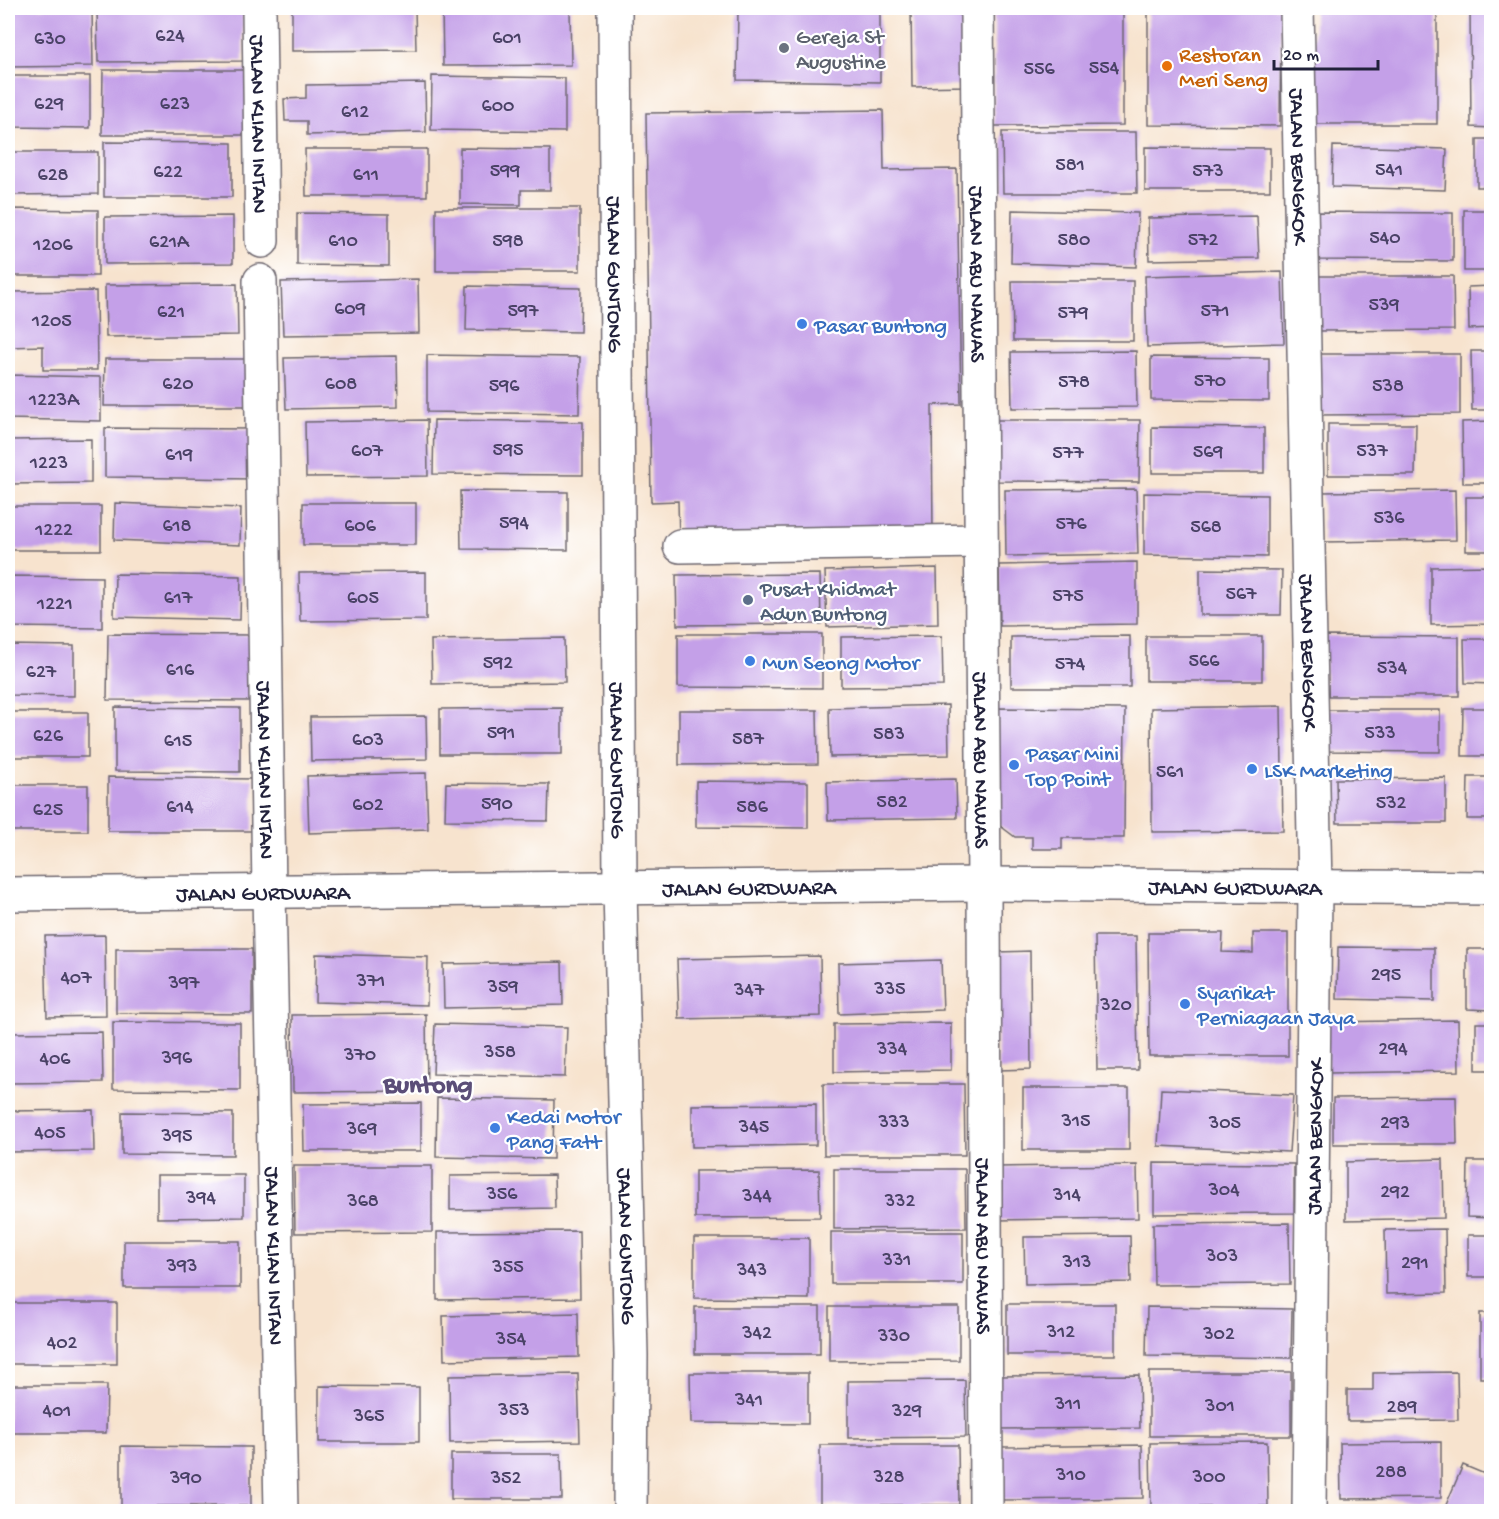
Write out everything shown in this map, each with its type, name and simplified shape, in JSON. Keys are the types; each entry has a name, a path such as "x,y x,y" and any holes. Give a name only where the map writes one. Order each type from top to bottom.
{"street":[{"name":"JALAN KLIAN INTAN","path":"259,8 262,241"},
{"name":"JALAN GUNTONG","path":"615,8 620,889 631,1355 630,1512"},
{"name":"JALAN ABU NAWAS","path":"977,8 986,1512"},
{"name":"JALAN BENGKOK","path":"1297,8 1315,887 1309,1512"},
{"name":"JALAN KLIAN INTAN","path":"261,281 268,892 282,1512"},
{"path":"680,546 981,541"},
{"name":"JALAN GURDWARA","path":"8,894 984,884 1491,888"}],"building":[{"path":"8,8 92,8 93,66 8,67"},
{"path":"97,8 243,8 243,61 98,62"},
{"path":"292,8 415,8 416,50 292,51"},
{"path":"442,8 570,8 571,65 443,66"},
{"path":"738,8 880,8 880,82 737,80"},
{"path":"911,8 967,8 968,86 912,87"},
{"path":"994,8 1123,8 1123,125 994,126"},
{"path":"1148,8 1281,8 1280,126 1148,125"},
{"path":"1314,8 1437,8 1437,124 1314,124"},
{"path":"1470,8 1492,8 1492,128 1471,127"},
{"path":"103,70 248,70 248,135 102,135"},
{"path":"8,76 90,76 90,128 8,127"},
{"path":"432,76 565,78 565,132 431,130"},
{"path":"425,83 426,132 307,135 307,121 285,121 284,99 306,98 306,85"},
{"name":"Pasar Buntong","path":"883,110 884,170 957,169 961,404 932,405 933,538 679,541 678,501 651,502 646,113"},
{"path":"1002,132 1136,132 1137,193 1003,193"},
{"path":"1477,139 1492,139 1492,187 1477,187"},
{"path":"104,142 232,143 232,197 104,197"},
{"path":"1333,146 1447,149 1445,190 1332,187"},
{"path":"1145,147 1270,148 1270,191 1145,191"},
{"path":"460,148 550,149 550,190 521,190 521,205 460,204"},
{"path":"305,149 427,149 427,196 306,196"},
{"path":"8,152 98,152 98,194 8,195"},
{"path":"436,208 580,208 580,271 436,271"},
{"path":"8,209 98,210 98,276 8,276"},
{"path":"1012,210 1138,213 1136,267 1011,263"},
{"path":"1464,210 1492,210 1492,271 1464,271"},
{"path":"1316,212 1453,213 1453,261 1316,260"},
{"path":"297,213 389,214 389,266 297,265"},
{"path":"233,216 233,263 105,264 105,217"},
{"path":"1257,216 1259,258 1149,260 1148,218"},
{"path":"1282,272 1284,343 1147,347 1145,276"},
{"path":"1315,276 1453,276 1454,330 1316,331"},
{"path":"418,279 419,333 283,335 281,282"},
{"path":"1012,281 1133,281 1133,341 1013,341"},
{"path":"237,284 238,335 106,337 105,285"},
{"path":"467,286 581,288 580,332 466,330"},
{"path":"1492,286 1492,328 1469,329 1468,287"},
{"path":"96,291 97,370 43,370 43,346 8,347 8,292"},
{"path":"1136,351 1137,407 1012,408 1011,352"},
{"path":"1471,351 1492,351 1492,410 1472,410"},
{"path":"1315,354 1460,354 1460,414 1315,415"},
{"path":"427,355 580,357 579,414 427,412"},
{"path":"397,356 398,407 286,409 284,358"},
{"path":"1151,357 1269,358 1269,401 1151,400"},
{"path":"105,359 251,359 251,406 104,406"},
{"path":"8,375 101,377 101,421 8,419"},
{"path":"427,420 428,476 306,477 305,422"},
{"path":"434,420 583,422 583,475 433,474"},
{"path":"996,420 1140,420 1139,482 996,481"},
{"path":"1492,421 1492,483 1463,483 1462,422"},
{"path":"1328,424 1416,424 1415,475 1328,475"},
{"path":"1152,427 1264,428 1264,473 1152,473"},
{"path":"105,428 253,429 253,479 105,477"},
{"path":"91,439 91,483 8,484 8,440"},
{"path":"1136,489 1138,554 1006,556 1005,490"},
{"path":"1455,490 1456,540 1323,542 1322,492"},
{"path":"460,491 568,492 568,550 461,549"},
{"path":"1144,493 1267,495 1267,557 1144,555"},
{"path":"1466,497 1492,497 1492,551 1466,551"},
{"path":"115,503 241,508 240,545 114,540"},
{"path":"303,503 416,503 416,545 303,545"},
{"path":"8,506 101,506 101,550 8,550"},
{"path":"1137,562 1137,624 1000,626 999,565"},
{"path":"1492,566 1492,624 1431,625 1431,567"},
{"path":"937,568 938,624 827,627 825,571"},
{"path":"1200,569 1282,570 1281,615 1200,615"},
{"path":"426,572 426,620 300,621 299,573"},
{"path":"115,574 241,576 240,620 114,617"},
{"name":"Pusat Khidmat Adun Buntong","path":"820,574 821,624 677,625 676,575"},
{"path":"8,576 102,577 102,628 8,627"},
{"path":"108,634 253,635 253,701 107,700"},
{"name":"Mun Seong Motor","path":"678,634 822,634 822,688 678,687"},
{"path":"942,636 943,686 841,687 841,637"},
{"path":"1130,636 1130,687 1011,687 1011,637"},
{"path":"1146,636 1262,636 1262,681 1146,681"},
{"path":"1325,636 1459,637 1459,696 1325,696"},
{"path":"564,638 565,682 432,684 431,640"},
{"path":"1464,639 1492,639 1492,684 1465,683"},
{"path":"8,645 74,646 74,696 8,695"},
{"path":"948,705 949,755 830,757 829,708"},
{"path":"1281,706 1283,831 1152,832 1151,708"},
{"path":"115,707 240,708 240,772 115,771"},
{"path":"562,708 562,754 440,754 440,709"},
{"path":"996,708 1125,709 1124,838 1062,838 1062,849 1032,849 1032,837 1015,837 995,822"},
{"path":"1463,708 1492,708 1492,756 1462,756"},
{"path":"679,710 817,710 818,764 679,765"},
{"path":"1320,710 1440,710 1440,752 1320,751"},
{"path":"8,712 88,712 88,757 8,757"},
{"path":"426,716 427,759 311,761 310,717"},
{"path":"426,773 428,829 309,833 307,776"},
{"path":"108,777 253,779 253,831 108,831"},
{"path":"1468,777 1492,777 1492,819 1467,819"},
{"path":"1446,778 1446,823 1337,823 1336,779"},
{"path":"956,779 957,818 828,820 827,782"},
{"path":"696,781 808,782 808,828 696,827"},
{"path":"446,783 549,784 548,821 445,820"},
{"path":"8,785 88,785 88,831 8,831"},
{"path":"1148,933 1223,933 1222,952 1253,953 1253,933 1288,933 1288,1056 1149,1056"},
{"path":"105,935 106,1016 47,1017 45,936"},
{"path":"1095,936 1136,936 1138,1070 1097,1070"},
{"path":"1338,947 1434,948 1434,1001 1337,999"},
{"path":"116,949 252,949 252,1014 116,1013"},
{"path":"1467,949 1492,949 1492,1010 1467,1009"},
{"path":"1030,951 1031,1069 998,1070 997,952"},
{"path":"316,954 428,957 427,1005 315,1002"},
{"path":"820,956 821,1016 679,1019 677,959"},
{"path":"941,960 943,1010 839,1014 838,963"},
{"path":"562,962 563,1005 444,1008 443,964"},
{"path":"426,1014 427,1091 293,1092 292,1015"},
{"path":"1458,1020 1459,1071 1327,1073 1327,1022"},
{"path":"113,1022 240,1023 240,1090 113,1089"},
{"path":"951,1023 951,1070 834,1072 834,1024"},
{"path":"1476,1023 1492,1023 1492,1070 1476,1070"},
{"path":"435,1024 567,1027 565,1077 433,1074"},
{"path":"102,1032 103,1082 8,1083 8,1033"},
{"path":"823,1084 964,1084 965,1155 824,1155"},
{"path":"1023,1088 1129,1088 1129,1150 1023,1150"},
{"path":"1161,1089 1293,1095 1289,1152 1158,1146"},
{"path":"1456,1097 1457,1144 1333,1144 1333,1098"},
{"name":"Kedai Motor Pang Fatt","path":"437,1098 554,1100 553,1159 436,1157"},
{"path":"421,1103 421,1151 304,1151 303,1104"},
{"path":"816,1104 816,1145 692,1147 692,1105"},
{"path":"93,1110 94,1151 8,1152 8,1111"},
{"path":"122,1112 233,1113 233,1155 122,1154"},
{"path":"1443,1159 1444,1218 1346,1220 1346,1162"},
{"path":"1468,1161 1492,1161 1492,1218 1467,1217"},
{"path":"1154,1163 1294,1164 1294,1213 1154,1214"},
{"path":"1137,1165 1138,1218 998,1220 997,1167"},
{"path":"294,1166 432,1166 432,1232 295,1233"},
{"path":"834,1169 965,1169 966,1228 834,1229"},
{"path":"819,1170 820,1217 695,1218 695,1171"},
{"path":"157,1175 244,1175 244,1217 157,1218"},
{"path":"554,1175 555,1208 450,1210 450,1176"},
{"path":"1289,1223 1290,1284 1154,1285 1153,1224"},
{"path":"1445,1229 1446,1293 1386,1294 1385,1230"},
{"path":"579,1231 580,1298 437,1300 437,1232"},
{"path":"831,1232 963,1232 963,1284 831,1284"},
{"path":"1468,1235 1492,1235 1492,1277 1468,1277"},
{"path":"1130,1236 1131,1282 1025,1284 1024,1237"},
{"path":"694,1238 809,1238 809,1299 694,1298"},
{"path":"124,1241 240,1241 240,1288 124,1288"},
{"path":"11,1303 117,1303 117,1364 8,1364 8,1317 11,1317"},
{"path":"1007,1304 1115,1304 1115,1355 1007,1355"},
{"path":"695,1307 820,1307 820,1354 695,1354"},
{"path":"829,1307 959,1307 959,1360 829,1361"},
{"path":"1147,1307 1292,1309 1291,1358 1146,1356"},
{"path":"578,1313 579,1357 444,1360 443,1316"},
{"path":"1480,1313 1492,1313 1492,1378 1480,1378"},
{"path":"1149,1372 1291,1372 1291,1436 1149,1436"},
{"path":"1457,1372 1458,1420 1347,1421 1347,1390 1373,1390 1373,1373"},
{"path":"690,1373 808,1373 808,1424 691,1423"},
{"path":"578,1374 580,1441 450,1443 449,1376"},
{"path":"1139,1375 1140,1428 997,1429 997,1376"},
{"path":"965,1380 966,1437 848,1438 848,1381"},
{"path":"8,1385 107,1385 106,1433 8,1433"},
{"path":"319,1386 419,1387 419,1442 319,1442"},
{"path":"1267,1442 1268,1506 1151,1508 1150,1443"},
{"path":"1441,1442 1441,1498 1341,1499 1340,1443"},
{"path":"820,1445 958,1445 959,1505 820,1505"},
{"path":"1142,1445 1143,1498 1001,1500 1000,1447"},
{"path":"121,1446 251,1447 251,1506 121,1506"},
{"path":"451,1454 561,1454 562,1499 451,1499"},
{"path":"1463,1465 1492,1477 1492,1512 1443,1512"}],"place":[{"name":"Gereja St Augustine","path":"784,48"},
{"name":"Restoran Meri Seng","path":"1167,66"},
{"name":"Pasar Buntong","path":"802,324"},
{"name":"Pusat Khidmat Adun Buntong","path":"748,600"},
{"name":"Mun Seong Motor","path":"750,661"},
{"name":"Pasar Mini Top Point","path":"1014,765"},
{"name":"LSK Marketing","path":"1252,769"},
{"name":"Syarikat Perniagaan Jaya","path":"1185,1004"},
{"name":"Kedai Motor Pang Fatt","path":"495,1128"}],"district":[{"name":"Buntong","path":"428,1083"}]}
